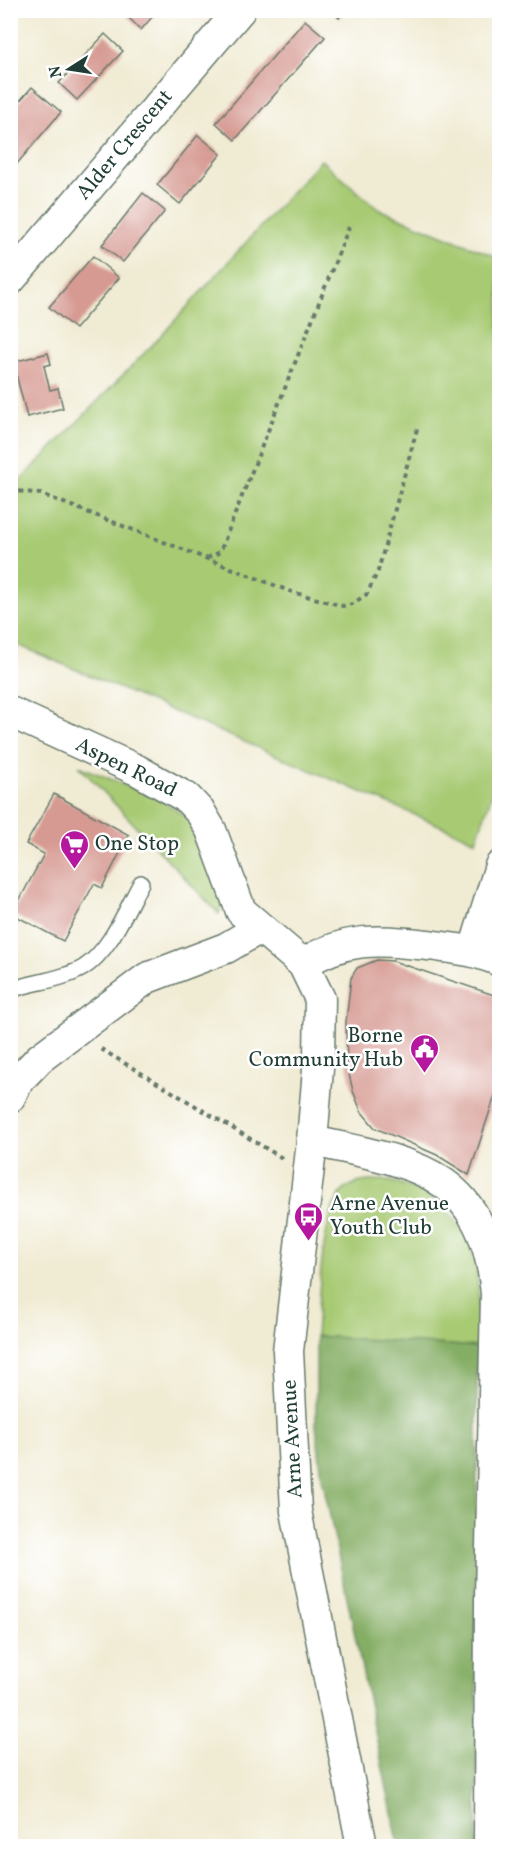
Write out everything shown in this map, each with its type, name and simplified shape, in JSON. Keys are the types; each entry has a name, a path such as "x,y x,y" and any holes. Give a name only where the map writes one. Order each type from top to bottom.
{"street":[{"name":"Alder Crescent","path":"10,280 240,10"},
{"name":"Aspen Road","path":"10,712 137,770 188,798 201,813 211,830 241,911 303,964 316,985 320,999 321,1027"},
{"path":"303,964 335,946 370,941 400,941 487,955 500,866"},
{"path":"13,1084 40,1058 147,978 226,948 260,928"},
{"name":"Arne Avenue","path":"321,1027 312,1141 288,1351 296,1511 362,1846"},
{"path":"312,1141 397,1159 444,1183 460,1196 474,1214 493,1260 496,1294 490,1587 489,1846"}],"lane":[{"path":"10,990 68,974 82,968 96,957 141,883"}],"path":[{"path":"206,558 220,552 349,227"},
{"path":"10,490 41,494 292,592 343,606 352,604 367,594 378,571 417,429"},
{"path":"74,1033 308,1174"}],"green space":[{"path":"321,160 378,209 499,258 500,771 476,841 11,642 10,504 18,483 159,338"},
{"path":"79,766 159,799 190,819 224,898 219,914"},
{"path":"382,1180 399,1183 430,1197 444,1208 467,1238 477,1272 477,1347 316,1336 325,1239 335,1203 343,1191 351,1185"},
{"path":"316,1336 477,1347 477,1846 399,1846 322,1478 316,1426"}],"building":[{"path":"121,10 158,10 141,30"},
{"path":"331,10 345,10 339,18"},
{"path":"305,20 325,37 235,140 216,123"},
{"path":"105,34 123,51 77,100 59,83"},
{"path":"32,87 61,112 10,172 10,112"},
{"path":"198,135 221,154 180,204 157,185"},
{"path":"143,193 165,211 123,262 102,245"},
{"path":"93,256 119,278 75,329 49,307"},
{"path":"48,353 51,364 44,366 50,390 58,388 63,408 27,417 13,362"},
{"name":"One Stop","path":"54,794 129,835 102,888 94,884 63,941 12,914 44,854 26,844"},
{"name":"Borne Community Hub","path":"377,960 393,961 500,997 500,1080 469,1175 437,1155 375,1128 361,1111 347,1066 346,1022 351,978 357,968"}],"place":[{"name":"One Stop","path":"74,870"},
{"name":"Borne Community Hub","path":"424,1074"},
{"name":"Arne Avenue Youth Club","path":"309,1242"}]}
